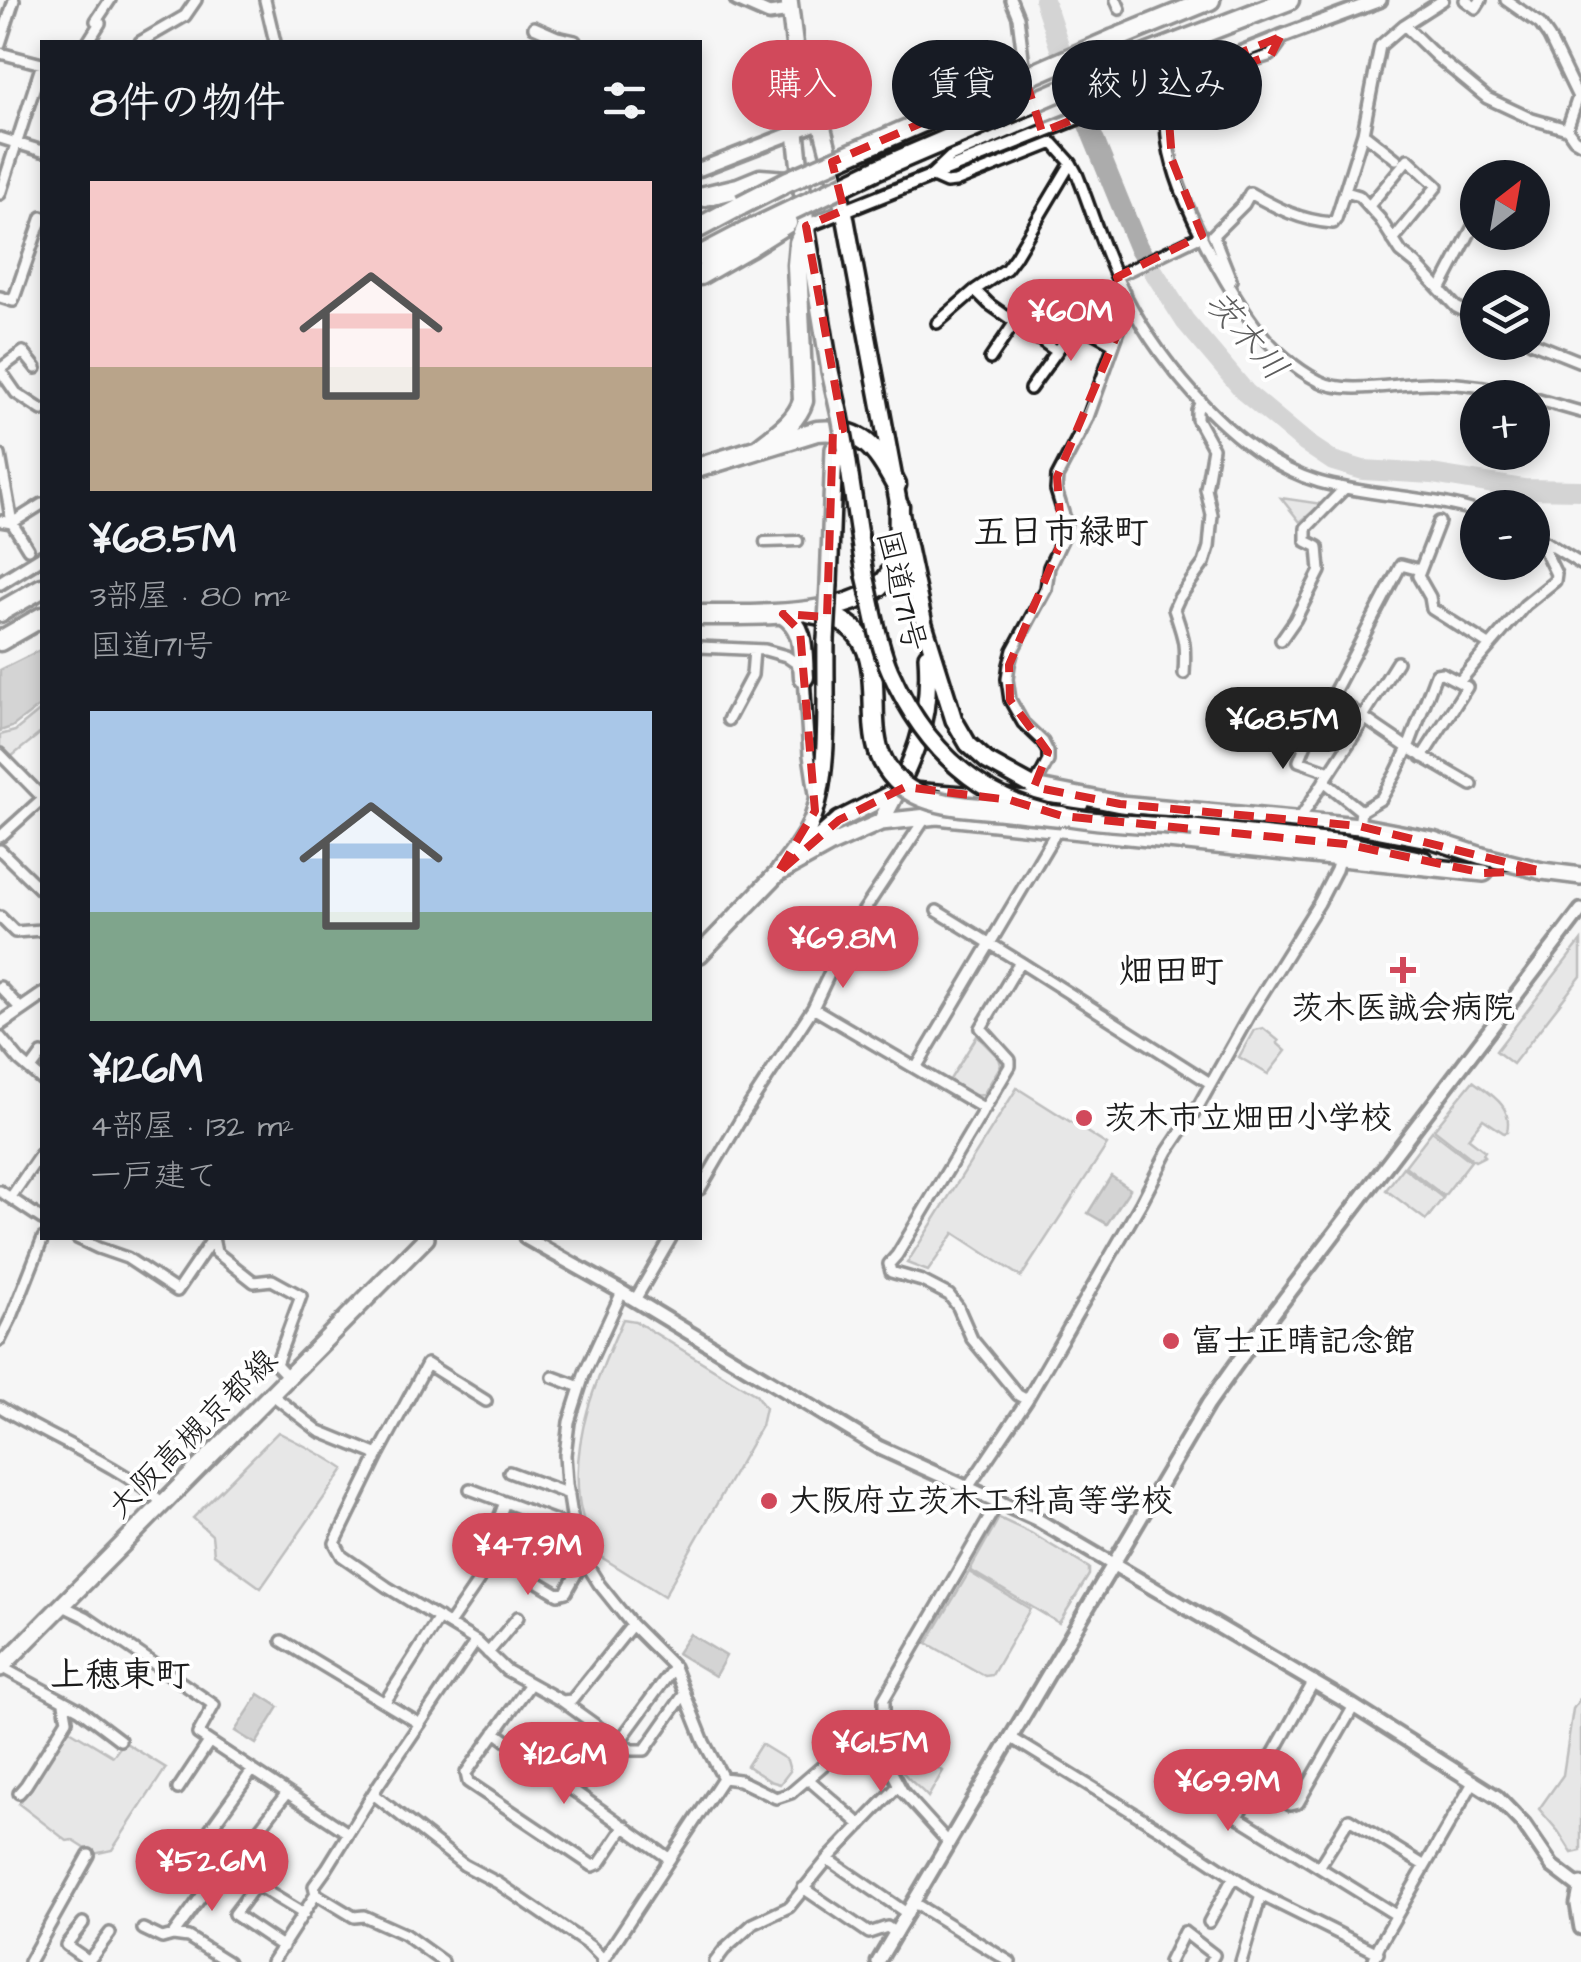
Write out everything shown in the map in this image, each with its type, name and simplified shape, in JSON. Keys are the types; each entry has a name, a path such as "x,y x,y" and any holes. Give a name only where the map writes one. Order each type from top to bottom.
{"highway":[{"path":"702,197 740,196 788,181 1210,0"},
{"path":"702,274 748,239 878,169 1124,64 1289,0"},
{"path":"702,224 740,196"},
{"path":"758,450 791,422 803,401 797,264 806,226"},
{"path":"702,255 748,239"},
{"path":"702,466 816,432 836,430 854,434 881,456 896,485"},
{"path":"702,615 806,612 871,595 893,570 900,506"},
{"path":"0,612 40,589"},
{"path":"806,612 839,620 856,631 868,650 879,752 884,766 897,781 932,801 1061,822"},
{"path":"782,614 794,621 800,631 804,677"},
{"path":"0,641 40,619"}],"main road":[{"name":"国道171号","path":"792,4 794,40"},
{"name":"国道171号","path":"824,130 844,210 924,624 954,720 968,744 986,761 1034,787 1120,804 1299,820 1360,819 1482,856 1581,876"},
{"name":"国道171号","path":"796,132 806,226 840,449 864,574 888,668 919,726 943,756 992,793 1061,822 1193,828 1346,844 1484,873 1542,871"},
{"path":"777,874 804,837 822,784 828,584 840,449"},
{"path":"881,822 914,755 928,707 924,624"},
{"path":"702,952 777,874 839,820 898,790 1048,803 1120,804"},
{"path":"777,874 881,822 926,816 1061,822 1484,873"},
{"name":"大阪高槻京都線","path":"1,1668 424,1240"}],"street":[{"path":"0,44 14,0"},
{"path":"89,40 110,0"},
{"path":"143,40 185,16 196,0"},
{"path":"265,0 275,40"},
{"path":"737,0 769,14 792,4"},
{"path":"930,176 950,157 1038,119 1026,81 1018,17 1012,0"},
{"path":"1241,306 1213,235 1250,193 1311,222 1336,220 1363,133 1380,46 1404,24 1442,0"},
{"path":"1465,0 1476,8 1481,0"},
{"path":"1506,0 1540,24 1578,97 1568,129"},
{"path":"806,226 1373,1"},
{"path":"1404,24 1486,98 1568,129 1578,141"},
{"path":"534,27 556,40"},
{"path":"1262,58 1272,54 1280,36"},
{"path":"0,53 40,63"},
{"path":"0,194 40,70"},
{"path":"1578,141 1581,126"},
{"path":"702,168 801,130"},
{"path":"1167,130 1172,160 1199,236 1258,330 1290,362 1321,383 1347,387 1460,384"},
{"path":"1363,133 1396,160"},
{"path":"0,138 40,150"},
{"path":"930,176 955,182 1053,144 1071,164 1125,294 1150,337 1217,420 1253,450 1316,482 1460,506"},
{"path":"1369,206 1408,159 1438,186 1393,240"},
{"path":"937,322 974,290 1006,270 1071,164"},
{"path":"1346,192 1359,196 1369,206 1401,252 1460,310"},
{"path":"0,297 13,301 34,257 40,228"},
{"path":"1120,275 1199,236"},
{"path":"1440,290 1461,250"},
{"path":"974,290 1056,351"},
{"path":"1034,787 1048,761 1048,752 1023,723 1010,700 1009,665 1046,590 1049,567 1064,532 1064,513 1056,490 1058,477 1088,420 1121,325 1125,294"},
{"path":"990,359 1015,322"},
{"path":"1030,389 1074,329 1088,329 1114,344"},
{"path":"1550,350 1581,362"},
{"path":"36,368 23,352 0,369 16,393 40,409"},
{"path":"1184,674 1184,631 1174,609 1204,563 1212,515 1206,489 1213,448 1198,419 1201,401"},
{"path":"1550,403 1581,412"},
{"path":"0,454 12,523 28,549"},
{"path":"1281,640 1296,620 1320,570 1318,547 1306,540 1306,528 1346,488"},
{"path":"0,521 12,523 40,505"},
{"path":"1439,522 1418,576 1432,609 1490,645"},
{"path":"766,542 798,540"},
{"path":"1550,545 1581,564"},
{"path":"0,583 40,558"},
{"path":"1458,682 1525,605 1552,586 1556,574 1550,563"},
{"path":"1420,570 1401,566 1332,696 1408,748 1472,785"},
{"path":"702,649 754,650 786,656 796,663 804,677 815,811"},
{"path":"728,720 752,676 754,650"},
{"path":"1299,820 1398,662"},
{"path":"1308,736 1299,761 1327,776 1360,819 1381,799 1408,748 1436,674 1442,673 1466,687 1422,756"},
{"path":"0,754 40,796"},
{"path":"0,837 40,800"},
{"path":"702,1186 813,1008 847,936 926,816"},
{"path":"916,1068 1061,822"},
{"path":"0,850 40,889"},
{"path":"967,1488 1027,1400 1168,1151 1319,904 1340,856"},
{"path":"878,1962 1208,1404 1581,910"},
{"path":"937,911 1210,1083"},
{"path":"0,917 16,932 40,930"},
{"path":"1020,962 980,1028 1010,1060 1010,1066 888,1264 891,1272 922,1280 949,1295 972,1339 1018,1395 1027,1400"},
{"path":"0,987 21,1009"},
{"path":"0,1024 40,995"},
{"path":"813,1008 985,1108"},
{"path":"0,1037 40,1078"},
{"path":"30,1069 40,1056"},
{"path":"11,1197 40,1155"},
{"path":"0,1191 40,1217"},
{"path":"0,1340 42,1240"},
{"path":"82,1240 127,1258 177,1291 212,1240"},
{"path":"213,1240 216,1252 254,1282 272,1280 301,1296 276,1364 288,1377"},
{"path":"530,1240 878,1447 1036,1519 1314,1681 1474,1781 1514,1813 1552,1866 1580,1887 1577,1904 1581,1928"},
{"path":"635,1300 671,1240"},
{"path":"622,1292 580,1387 569,1422 565,1455 576,1540 600,1584 632,1625 674,1667 704,1744 723,1778"},
{"path":"486,1401 428,1364 335,1543 342,1556 476,1640 506,1670 562,1701 601,1730 568,1786"},
{"path":"553,1377 580,1387"},
{"path":"272,1394 319,1431 378,1455"},
{"path":"0,1406 116,1469 163,1503"},
{"path":"509,1472 569,1494"},
{"path":"470,1489 574,1528"},
{"path":"449,1624 480,1579 474,1570 487,1550 505,1502"},
{"path":"948,1843 898,1786 887,1763 884,1699 1000,1502"},
{"path":"554,1521 529,1567 531,1578 558,1594 566,1592 584,1560"},
{"path":"62,1606 86,1616 214,1705 198,1734 348,1833"},
{"path":"488,1653 518,1616"},
{"path":"385,1702 438,1618"},
{"path":"562,1701 572,1700 632,1625"},
{"path":"442,1962 404,1934 364,1916 354,1917 316,1894 314,1886 476,1640"},
{"path":"282,1641 420,1724"},
{"path":"674,1667 619,1742 632,1750 645,1750 684,1693"},
{"path":"1,1668 79,1709 120,1740"},
{"path":"1314,1681 1238,1817 1396,1916"},
{"path":"530,1684 466,1773 468,1782 592,1866 600,1862 626,1826"},
{"path":"19,1792 67,1720 64,1703"},
{"path":"1256,1784 1290,1805 1298,1803 1354,1706"},
{"path":"723,1778 739,1780 776,1798 791,1793 883,1714"},
{"path":"495,1732 670,1859"},
{"path":"1010,1737 1260,1895 1376,1958 1379,1946 1474,1781"},
{"path":"178,1789 210,1742"},
{"path":"210,1828 252,1770"},
{"path":"373,1794 464,1865 498,1882 590,1946 603,1961 723,1778"},
{"path":"808,1779 861,1825"},
{"path":"715,1962 752,1924 789,1907 828,1859 898,1786"},
{"path":"254,1836 286,1794"},
{"path":"1319,1867 1349,1819 1425,1866"},
{"path":"29,1962 89,1856"},
{"path":"828,1859 1010,1962"},
{"path":"173,1935 220,1871"},
{"path":"1209,1922 1233,1878"},
{"path":"283,1947 234,1914 256,1885 304,1914"},
{"path":"803,1888 869,1933 887,1927 896,1933"},
{"path":"272,1962 316,1894"},
{"path":"1241,1962 1260,1895"},
{"path":"83,1923 66,1944 88,1962 110,1934"},
{"path":"143,1929 162,1938 188,1937 228,1962"},
{"path":"1169,1962 1184,1932 1214,1955 1210,1962"}],"highlighted area":[{"path":"1280,37 1271,55 1184,87 1168,108 1172,160 1202,235 1117,277 1125,295 1121,325 1057,477 1062,540 1009,665 1010,700 1048,752 1034,787 1120,804 1359,826 1542,871 1484,873 1345,844 1062,816 1010,800 905,787 839,820 777,874 815,811 800,631 783,614 827,617 833,430 843,429 806,226 844,210 832,162 1025,78 1042,132"}],"shaded area":[{"path":"1281,498 1322,504 1300,522"},
{"path":"40,650 40,706 12,727 0,731 0,670"},
{"path":"40,711 40,734 11,757 0,749 0,735 15,731"},
{"path":"1581,941 1581,976 1513,1064 1496,1051"},
{"path":"1263,1028 1286,1051 1268,1074 1239,1057 1254,1030"},
{"path":"977,1036 1001,1065 983,1095 973,1096 949,1081"},
{"path":"1473,1081 1504,1108 1508,1123 1504,1133 1483,1119 1468,1138 1485,1151 1485,1156 1475,1161 1434,1129"},
{"path":"1017,1088 1107,1145 1021,1277 954,1233 928,1271 907,1263"},
{"path":"1432,1131 1471,1161 1444,1196 1405,1166"},
{"path":"1403,1167 1443,1198 1426,1220 1386,1190"},
{"path":"1111,1176 1130,1189 1107,1224 1088,1213"},
{"path":"623,1319 635,1321 756,1395 765,1408 761,1426 664,1596 593,1552 579,1499 583,1429 596,1384"},
{"path":"278,1432 344,1469 261,1588 214,1554 212,1535 193,1518"},
{"path":"999,1518 1089,1568 1089,1575 1059,1623 970,1570"},
{"path":"969,1572 1030,1609 992,1675 985,1676 927,1643"},
{"path":"690,1634 726,1656 715,1676 677,1653"},
{"path":"259,1694 279,1707 256,1744 235,1731"},
{"path":"1581,1697 1581,1851 1572,1853 1539,1809 1563,1775 1573,1709"},
{"path":"68,1729 113,1756 124,1742 166,1768 112,1850 94,1854 72,1840 67,1841 19,1804"},
{"path":"761,1744 787,1760 790,1771 780,1784 747,1766"},
{"path":"899,1744 943,1771 928,1797 902,1770 896,1756 895,1747"}],"waterway":[{"name":"茨木川","path":"1044,0 1073,88 1138,247 1185,321 1246,393 1333,461 1363,470 1432,474 1524,489 1581,490"}],"tunnel":[{"path":"1120,9 1132,40"}],"place":[{"name":"茨木医誠会病院","path":"1403,970"},
{"name":"茨木市立畑田小学校","path":"1084,1118"},
{"name":"富士正晴記念館","path":"1171,1341"},
{"name":"大阪府立茨木工科高等学校","path":"769,1501"}],"district":[{"name":"五日市緑町","path":"1061,532"},
{"name":"畑田町","path":"1171,971"},
{"name":"上穂東町","path":"120,1675"}]}
